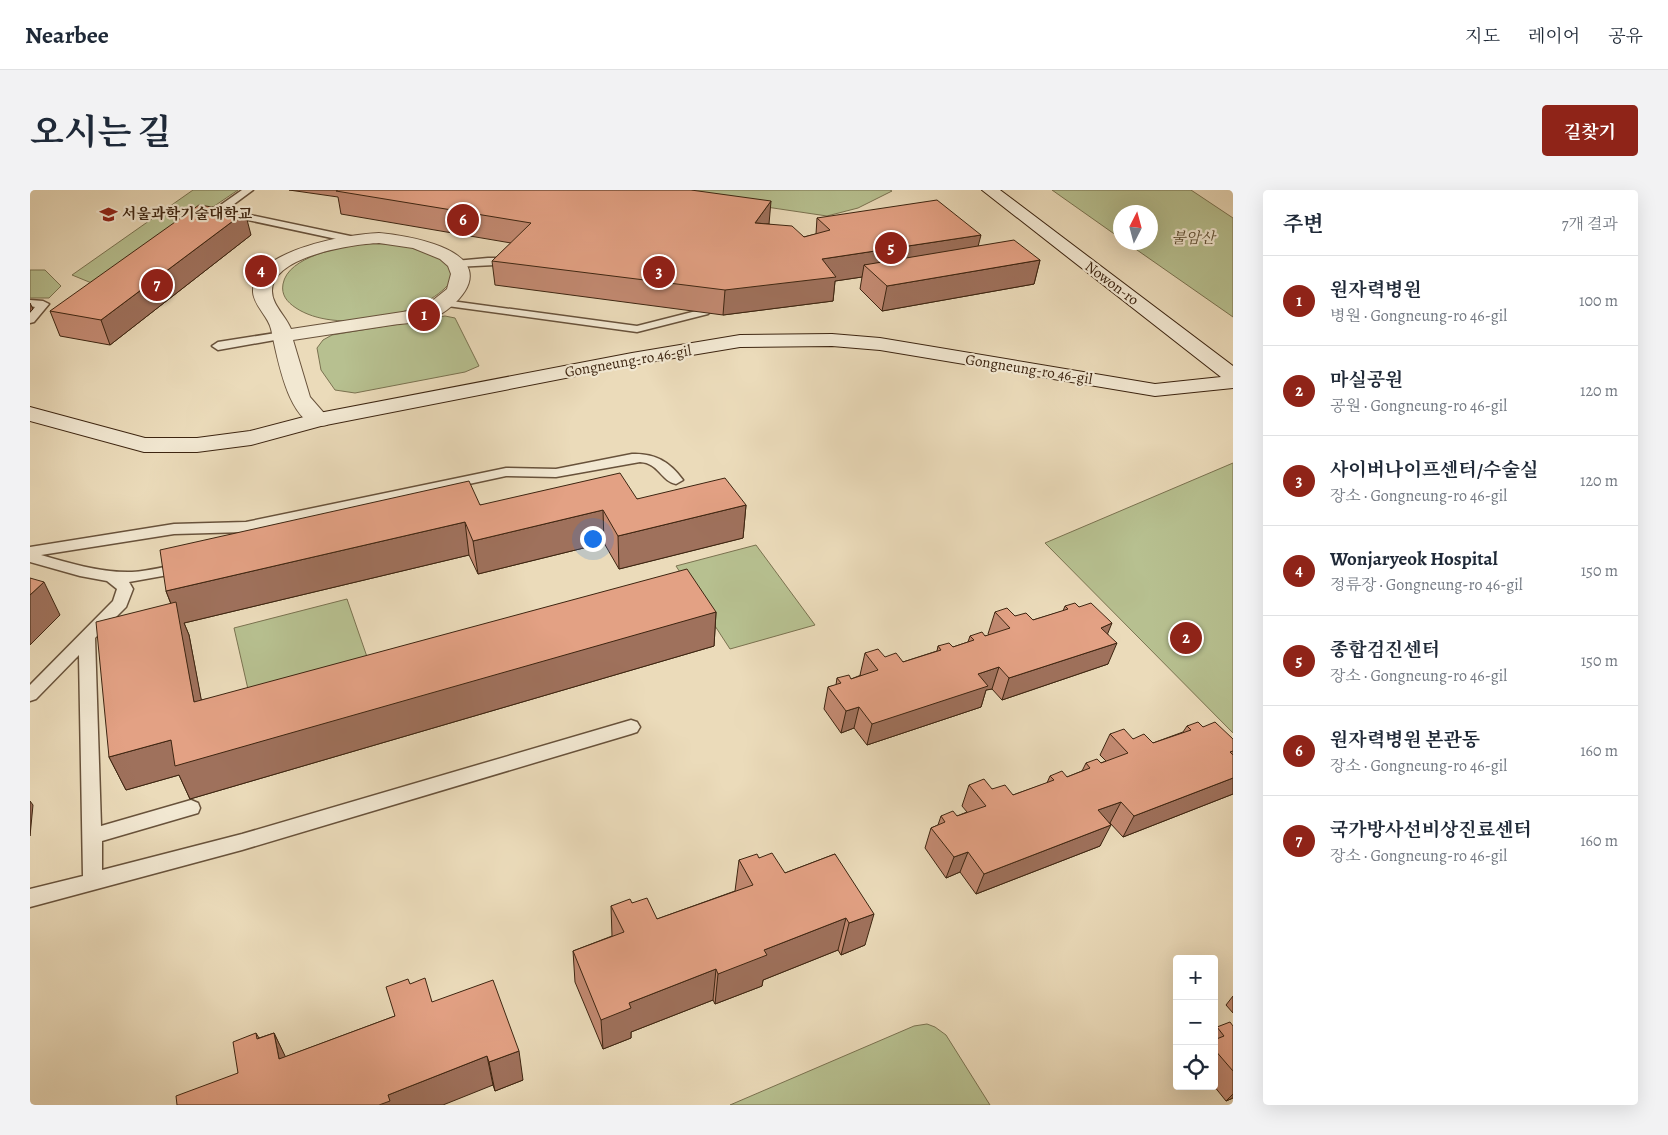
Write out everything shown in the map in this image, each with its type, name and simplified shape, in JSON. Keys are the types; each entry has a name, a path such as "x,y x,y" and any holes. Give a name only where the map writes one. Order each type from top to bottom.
{"street":[{"name":"Nowon-ro","path":"990,190 1233,376"},
{"path":"282,336 428,314 444,302 459,285 459,271 450,258 433,248 409,241 380,238 330,244 307,251 288,260 273,271 264,284 262,296 278,321 282,336 300,399 320,420"},
{"name":"Gongneung-ro 46-gil","path":"30,414 144,445 197,445 251,438 320,420 632,359 740,341 832,340 880,344 1155,390 1233,382"}],"lane":[{"path":"248,190 218,211 355,240"},
{"path":"455,264 518,261"},
{"path":"444,302 637,329 704,312"},
{"path":"30,303 43,304 30,320"},
{"path":"218,346 282,336"},
{"path":"30,552 174,529 246,527 506,472 562,472 644,457 658,461 676,480"},
{"path":"30,557 99,575 111,576 144,576 197,565"},
{"path":"30,695 120,603 125,594 125,589 122,583 111,576"},
{"path":"87,637 93,881"},
{"path":"30,898 242,842 631,727"},
{"path":"92,836 192,808"}],"green space":[{"path":"193,190 238,190 136,259 94,284 72,275"},
{"path":"674,190 892,191 858,208 827,216 672,193"},
{"name":"불암산","path":"1052,190 1191,190 1233,218 1233,317 1137,250 1158,250 1158,205 1113,205 1113,233"},
{"path":"364,244 413,247 436,256 455,271 448,285 434,297 397,314 375,319 332,320 312,316 296,308 285,298 283,284 287,274 295,266 317,255"},
{"path":"30,270 45,270 61,286 49,298 30,298"},
{"path":"445,316 455,318 479,366 465,372 355,393 335,390 321,370 317,348 323,340 332,335"},
{"path":"1233,463 1233,733 1045,543"},
{"path":"756,545 815,625 730,649 676,566"},
{"path":"347,599 374,677 253,711 234,628"},
{"path":"927,1024 946,1035 990,1105 730,1105 914,1026"}],"building":[{"path":"691,190 771,201 755,223 792,226 804,237 830,230 817,218 937,200 981,235 822,259 836,277 725,290 492,261 531,223 336,191"},
{"path":"199,205 245,212 101,320 50,311"},
{"path":"1014,240 1040,260 887,286 864,265"},
{"path":"620,473 637,499 725,478 746,505 618,536 603,510 473,541 465,522 166,591 160,550 469,481 480,505"},
{"path":"687,569 716,612 175,766 171,740 109,757 96,622 176,602 194,702"},
{"path":"30,578 44,582 30,595"},
{"path":"1075,603 1079,607 1091,603 1112,623 1101,628 1117,643 1009,678 999,667 978,674 988,686 872,724 859,707 846,711 828,687 841,683 837,678 849,675 851,679 878,670 865,653 878,649 885,657 896,653 903,662 941,650 938,646 949,643 953,647 974,640 970,636 982,632 985,636 1010,628 995,612 1007,608 1015,616 1026,613 1033,620 1068,609 1065,606"},
{"path":"1198,722 1203,727 1215,722 1233,739 1233,751 1230,752 1233,755 1233,778 1134,816 1121,802 1098,810 1111,825 984,874 968,852 954,857 931,828 945,822 941,816 953,811 957,816 986,806 969,785 984,779 992,789 1005,785 1013,795 1054,780 1050,776 1062,771 1067,777 1090,768 1086,763 1097,759 1101,763 1128,753 1110,734 1124,729 1133,739 1144,734 1153,743 1191,730 1187,726"},
{"path":"772,853 785,873 835,854 874,914 849,923 846,918 764,950 767,955 718,974 716,969 629,1003 631,1008 601,1020 573,951 624,932 611,906 630,899 632,903 647,898 657,919 753,885 739,860 757,854 759,858"},
{"path":"425,978 432,1002 493,980 519,1051 489,1062 487,1056 388,1095 390,1101 379,1105 177,1105 176,1096 238,1073 233,1042 256,1033 257,1039 274,1033 279,1059 395,1016 386,987 408,979 410,984"},
{"path":"1230,1022 1233,1026 1233,1071 1218,1054 1218,1038 1224,1036 1218,1027"}],"place":[{"name":"서울과학기술대학교","path":"108,214"},
{"name":"원자력병원 본관동","path":"463,220"},
{"name":"종합검진센터","path":"891,248"},
{"name":"Wonjaryeok Hospital","path":"261,271"},
{"name":"사이버나이프센터/수술실","path":"659,272"},
{"name":"국가방사선비상진료센터","path":"157,285"},
{"name":"원자력병원","path":"424,315"},
{"name":"마실공원","path":"1186,638"}]}
